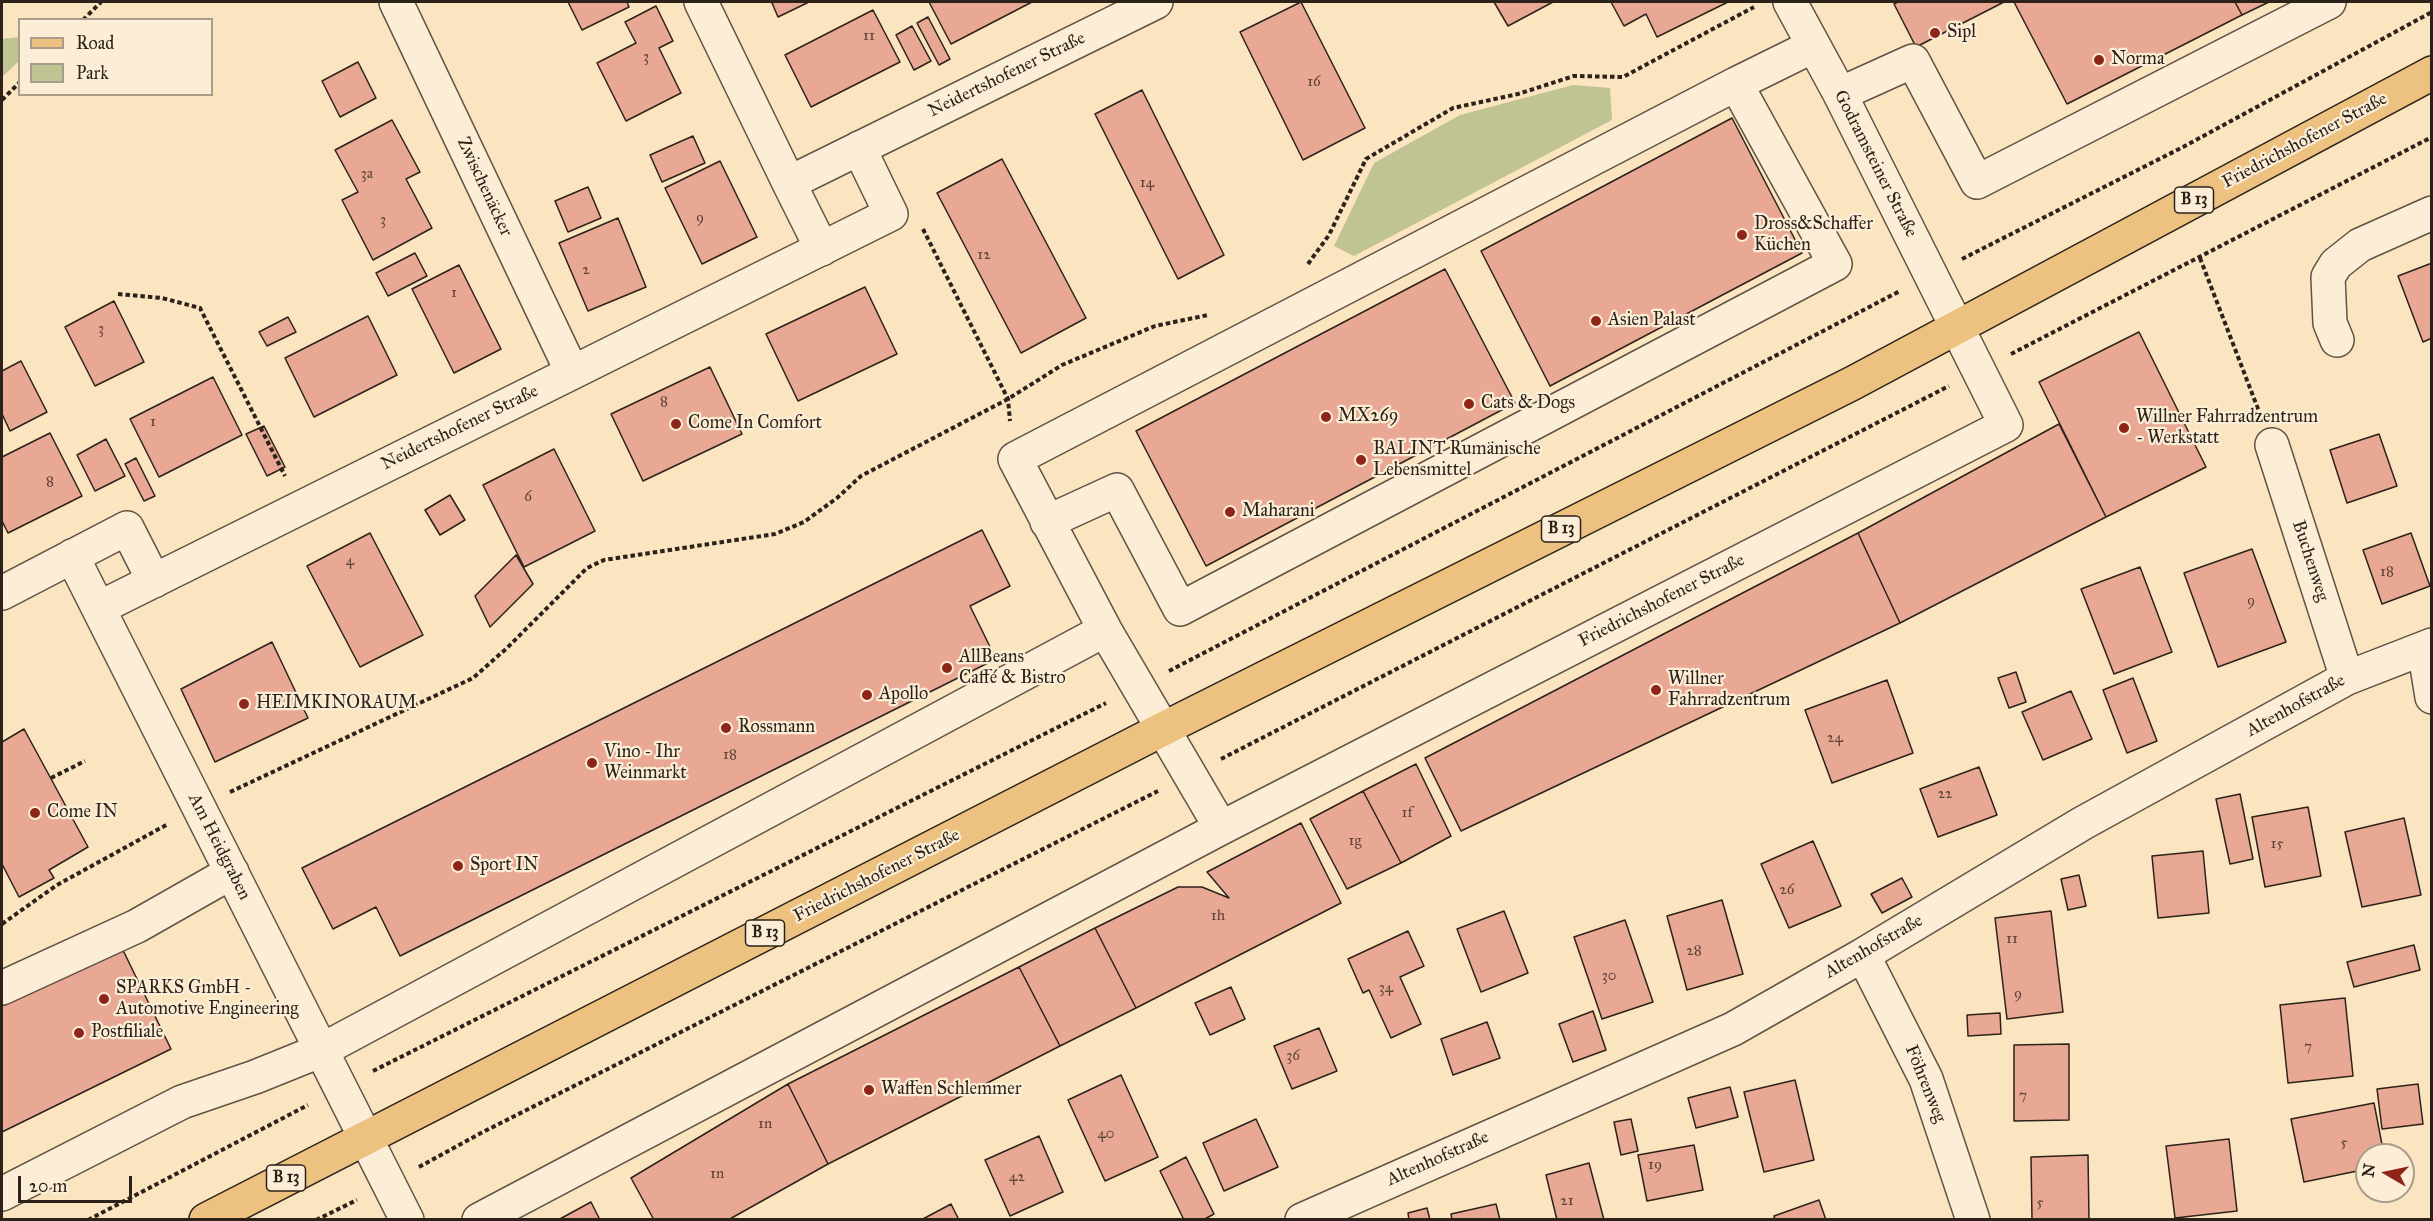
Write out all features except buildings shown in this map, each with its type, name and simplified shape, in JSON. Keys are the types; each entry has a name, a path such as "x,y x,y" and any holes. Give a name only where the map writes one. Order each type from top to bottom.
{"main road":[{"name":"Friedrichshofener Straße","path":"206,1220 1163,729 1853,383 2432,73"}],"street":[{"name":"Zwischenäcker","path":"396,2 572,372"},
{"path":"701,2 822,249"},
{"name":"Neidertshofener Straße","path":"789,183 1156,2"},
{"name":"Godramsteiner Straße","path":"1790,2 1840,94 1957,327"},
{"path":"1840,94 1913,61 1977,182 2329,2"},
{"path":"1221,828 1106,630 1015,459 1813,46"},
{"path":"1047,522 1117,490 1180,609 1835,264 1736,84"},
{"path":"859,148 891,214"},
{"path":"2337,340 2330,322 2328,277 2336,264 2360,245 2432,213"},
{"name":"Neidertshofener Straße","path":"99,608 891,214"},
{"name":"Friedrichshofener Straße","path":"478,1220 1221,828 2006,425 1957,327"},
{"name":"Buchenweg","path":"2272,445 2347,678"},
{"path":"2,593 127,528 154,581"},
{"name":"Am Heidgraben","path":"72,556 366,1139"},
{"path":"2,1194 182,1102 255,1077 322,1050 1106,630"},
{"path":"2428,647 2432,697"},
{"name":"Altenhofstraße","path":"1302,1220 1733,1029 1863,955 2083,823 2347,678 2428,647"},
{"path":"2,988 137,926 232,872"},
{"name":"Föhrenweg","path":"1863,955 1926,1079 1973,1220"},
{"path":"366,1139 407,1220"}],"path":[{"path":"85,18 101,2"},
{"path":"1299,268 1309,263 1329,235 1366,159 1453,108 1518,94 1575,76 1623,77 1755,7"},
{"path":"88,1220 340,1088 1139,687 1931,275 2183,147 2432,12"},
{"path":"2,100 18,84"},
{"path":"316,1220 389,1184 481,1133 2200,258 2432,136"},
{"path":"891,214 920,224 1008,399"},
{"path":"2200,258 2272,445"},
{"path":"118,294 162,298 200,308 300,506"},
{"path":"2,924 57,885 199,807 473,678 507,648 587,568 604,560 775,534 804,522 837,498 861,476 1008,399 1062,365 1155,326 1215,314"},
{"path":"51,778 85,761"}],"green space":[{"path":"18,37 18,62 2,77 2,39"},
{"path":"1573,85 1610,88 1612,120 1354,256 1334,246 1374,163 1460,115"}],"place":[{"name":"Sipl","path":"1935,33"},
{"name":"Norma","path":"2099,60"},
{"name":"Dross&Schaffer Küchen","path":"1742,235"},
{"name":"Asien Palast","path":"1596,321"},
{"name":"Cats & Dogs","path":"1469,404"},
{"name":"MX269","path":"1326,417"},
{"name":"Come In Comfort","path":"676,424"},
{"name":"Willner Fahrradzentrum - Werkstatt","path":"2124,428"},
{"name":"BALINT Rumänische Lebensmittel","path":"1361,460"},
{"name":"Maharani","path":"1230,512"},
{"name":"AllBeans Caffé & Bistro","path":"947,668"},
{"name":"Willner Fahrradzentrum","path":"1656,690"},
{"name":"Apollo","path":"867,695"},
{"name":"HEIMKINORAUM","path":"244,704"},
{"name":"Rossmann","path":"726,728"},
{"name":"Vino - Ihr Weinmarkt","path":"592,763"},
{"name":"Come IN","path":"35,813"},
{"name":"Sport IN","path":"458,866"},
{"name":"SPARKS GmbH - Automotive Engineering","path":"104,999"},
{"name":"Postfiliale","path":"79,1033"},
{"name":"Waffen Schlemmer","path":"869,1090"}]}
